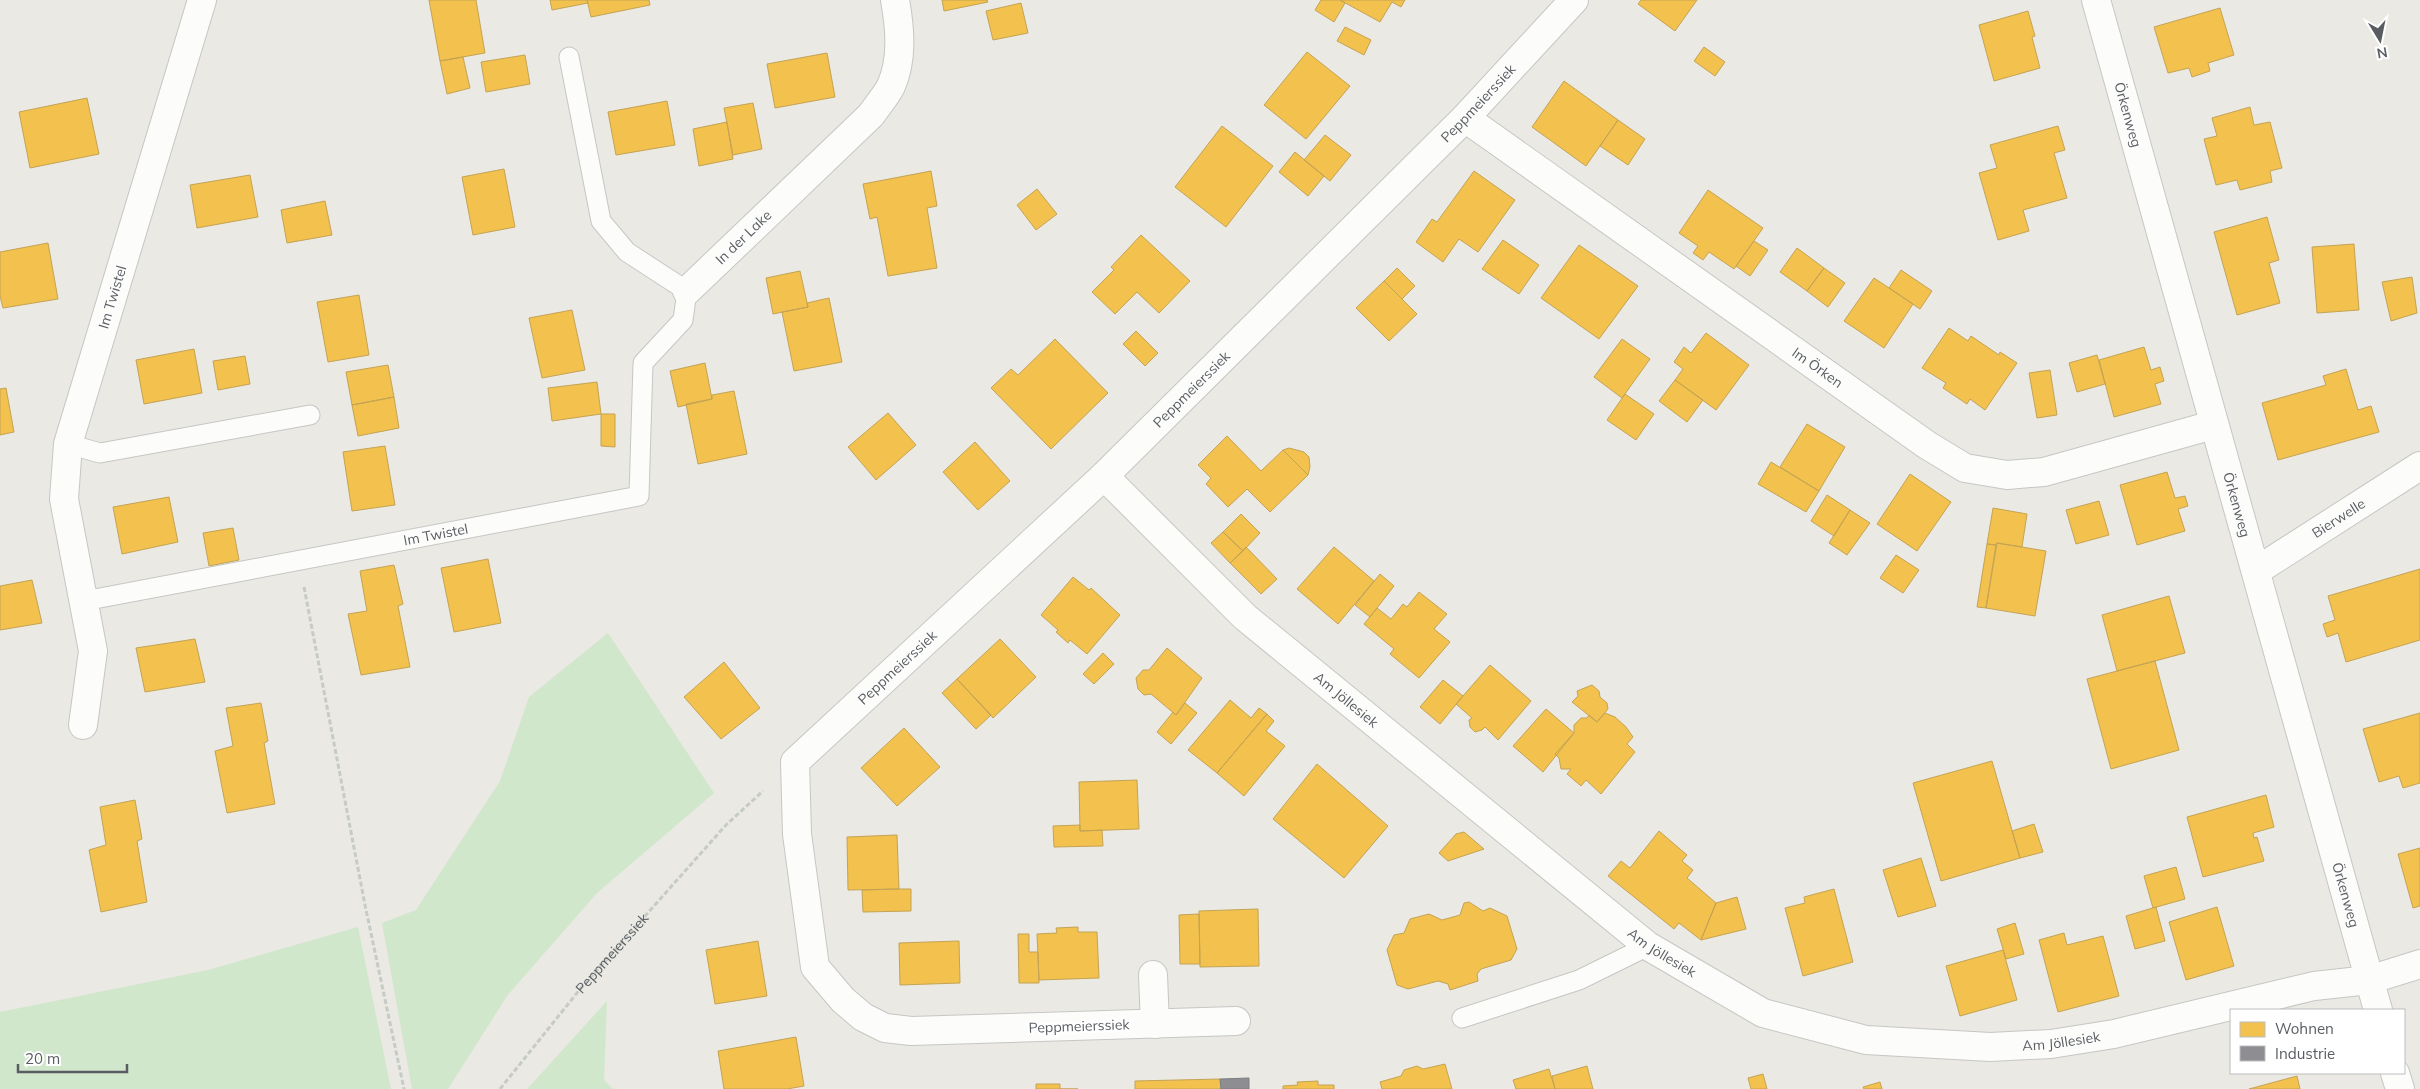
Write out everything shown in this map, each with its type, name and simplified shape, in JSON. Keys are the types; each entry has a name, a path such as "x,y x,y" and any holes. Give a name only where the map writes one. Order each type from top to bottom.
{"street":[{"name":"Im Twistel","path":"83,725 93,651 64,499 68,444 202,0"},
{"name":"In der Lake","path":"687,290 871,115 891,86 899,57 899,24 895,0"},
{"name":"Peppmeierssiek","path":"1236,1021 911,1031 884,1028 863,1017 843,1000 815,967 810,945 797,834 795,762 1104,476 1465,118 1574,0"},
{"name":"Örkenweg","path":"2096,0 2378,1009"},
{"name":"Im Örken","path":"1465,118 1927,445 1965,468 2007,475 2044,472 2214,425"},
{"name":"Bierwelle","path":"2256,571 2420,466"},
{"name":"Am Jöllesiek","path":"1104,476 1245,617 1648,946 1763,1013 1866,1040 1971,1046 2051,1044 2114,1034 2314,986 2369,980 2420,964"},
{"path":"1153,975 1155,1024"},
{"path":"2395,1074 2400,1089"}],"lane":[{"path":"569,57 601,221 627,252 687,290"},
{"name":"Im Twistel","path":"84,601 639,496 642,363 683,320 687,290"},
{"path":"68,444 100,453 310,415"},
{"path":"1462,1018 1579,980 1648,946"}],"path":[{"path":"299,560 365,905 404,1089"},
{"name":"Peppmeierssiek","path":"500,1089 580,988 707,846 726,825 795,762"}],"green space":[{"path":"608,633 714,793 597,893 507,996 448,1089 412,1089 382,923 416,910 500,781 529,697"},
{"path":"358,927 391,1089 0,1089 0,1012 208,970"},
{"path":"607,1001 604,1080 613,1089 527,1089"}],"building: Wohnen":[{"path":"429,0 476,0 485,53 440,61"},
{"path":"550,0 587,0 588,3 552,10"},
{"path":"587,0 649,0 650,5 591,17"},
{"path":"942,0 987,0 988,2 944,11"},
{"path":"1321,0 1340,0 1345,3 1334,22 1315,10"},
{"path":"1340,0 1405,0 1401,7 1392,2 1380,22"},
{"path":"1641,0 1697,0 1675,31 1638,4"},
{"path":"1021,3 1028,33 993,40 986,11"},
{"path":"2220,8 2234,55 2208,63 2210,71 2192,77 2189,68 2168,73 2154,27"},
{"path":"2028,11 2035,36 2032,37 2040,68 1994,81 1979,25"},
{"path":"1345,27 1371,40 1364,55 1337,41"},
{"path":"1704,47 1725,62 1715,76 1694,61"},
{"path":"1307,52 1350,86 1306,139 1264,105"},
{"path":"827,53 835,97 775,108 767,64"},
{"path":"525,55 530,84 486,92 481,62"},
{"path":"463,57 470,88 447,94 440,61"},
{"path":"1564,81 1618,120 1586,166 1532,127"},
{"path":"87,98 99,154 30,168 19,112"},
{"path":"667,101 675,145 616,155 608,112"},
{"path":"753,103 762,149 733,155 724,108"},
{"path":"2250,107 2254,125 2270,122 2282,168 2270,171 2272,182 2240,190 2237,180 2216,185 2204,139 2217,136 2212,118"},
{"path":"1618,120 1645,139 1628,165 1600,146"},
{"path":"727,122 733,159 699,166 693,129"},
{"path":"1222,126 1273,166 1226,227 1175,187"},
{"path":"2058,126 2065,150 2054,153 2067,198 2023,210 2029,231 1998,240 1979,173 1997,168 1990,145"},
{"path":"1325,135 1351,155 1330,181 1304,160"},
{"path":"1295,152 1324,176 1308,196 1279,172"},
{"path":"504,169 515,227 473,235 462,177"},
{"path":"931,171 937,206 927,208 937,268 888,276 877,217 870,219 863,184"},
{"path":"1474,171 1515,200 1478,252 1459,239 1443,262 1416,242 1432,219 1437,222"},
{"path":"250,175 258,217 197,228 190,185"},
{"path":"1037,189 1057,214 1036,230 1017,205"},
{"path":"1708,190 1763,228 1734,269 1709,252 1703,260 1693,253 1698,246 1679,233"},
{"path":"325,201 332,235 287,243 281,210"},
{"path":"2267,217 2279,260 2269,263 2280,303 2237,315 2214,232"},
{"path":"1141,235 1190,281 1159,313 1137,292 1115,314 1092,292 1114,270 1111,267"},
{"path":"1503,240 1539,265 1519,294 1482,269"},
{"path":"1754,241 1768,250 1750,276 1736,266"},
{"path":"48,243 58,299 3,308 0,296 0,252"},
{"path":"2354,244 2359,310 2317,313 2312,247"},
{"path":"1579,245 1638,286 1599,339 1541,298"},
{"path":"1797,248 1824,268 1807,291 1780,272"},
{"path":"1397,268 1415,286 1402,299 1384,281"},
{"path":"1824,268 1845,283 1828,307 1807,291"},
{"path":"1901,270 1932,291 1920,309 1889,288"},
{"path":"800,271 808,307 773,314 766,278"},
{"path":"2412,277 2417,313 2391,321 2382,282"},
{"path":"1874,278 1913,304 1884,348 1844,321"},
{"path":"1384,281 1417,314 1389,341 1356,308"},
{"path":"359,295 369,355 328,362 317,302"},
{"path":"829,298 842,362 794,371 782,312 808,307 807,303"},
{"path":"572,310 585,370 542,378 529,318"},
{"path":"1949,328 1968,341 1971,336 1999,355 2000,352 2017,363 1985,410 1970,399 1967,404 1943,388 1946,383 1922,368"},
{"path":"1136,331 1158,353 1145,366 1123,344"},
{"path":"1706,333 1749,365 1716,410 1675,380 1683,369 1674,362 1684,347 1691,353"},
{"path":"1055,339 1108,393 1051,449 991,388 1011,369 1018,375"},
{"path":"1622,339 1650,359 1622,398 1594,377"},
{"path":"2144,347 2151,370 2160,367 2164,381 2155,384 2161,404 2114,417 2099,360"},
{"path":"194,349 202,393 144,404 136,360"},
{"path":"2097,355 2105,384 2077,392 2069,363"},
{"path":"245,356 250,384 218,390 213,361"},
{"path":"705,363 712,399 678,407 670,371"},
{"path":"388,365 394,397 352,405 346,372"},
{"path":"2346,369 2358,410 2371,406 2379,432 2278,460 2262,403 2326,385 2323,376"},
{"path":"2050,370 2057,415 2037,418 2029,373"},
{"path":"1675,380 1703,400 1687,422 1659,401"},
{"path":"597,382 601,414 552,421 548,388"},
{"path":"6,388 14,432 0,435 0,389"},
{"path":"734,391 747,454 698,464 686,404 712,399 712,395"},
{"path":"1625,394 1654,414 1636,440 1607,420"},
{"path":"394,397 399,428 358,436 352,405"},
{"path":"888,413 916,445 876,480 848,447"},
{"path":"601,414 615,414 615,447 601,446"},
{"path":"1807,424 1845,447 1819,491 1780,467"},
{"path":"1227,436 1261,471 1283,450 1308,475 1270,512 1247,489 1228,507 1206,484 1211,478 1198,465"},
{"path":"975,442 1010,481 978,510 943,472"},
{"path":"385,446 395,505 352,511 343,452"},
{"path":"1289,448 1304,452 1309,457 1310,467 1308,475 1283,450"},
{"path":"1771,462 1819,491 1806,512 1758,484"},
{"path":"2167,472 2175,498 2185,496 2188,506 2178,509 2185,531 2137,545 2120,485"},
{"path":"1910,474 1951,502 1917,551 1877,524"},
{"path":"1827,495 1850,510 1834,536 1811,521"},
{"path":"169,497 178,542 122,554 113,507"},
{"path":"2099,501 2109,535 2076,544 2066,510"},
{"path":"1993,508 2027,514 2022,547 1997,543 1996,545 1987,544"},
{"path":"1850,510 1870,523 1847,555 1829,543"},
{"path":"1241,514 1260,533 1243,551 1223,532"},
{"path":"233,528 239,560 209,566 203,533"},
{"path":"1223,532 1243,551 1230,563 1211,543"},
{"path":"1997,543 2046,551 2035,616 1986,608"},
{"path":"1987,544 1996,545 1986,608 1977,607"},
{"path":"1246,547 1277,579 1261,594 1230,563"},
{"path":"1334,547 1374,581 1338,624 1297,589"},
{"path":"1896,555 1919,570 1903,593 1880,578"},
{"path":"488,559 501,623 454,632 441,568"},
{"path":"394,565 403,604 398,606 410,667 361,675 348,614 367,611 360,571"},
{"path":"2420,569 2420,640 2346,662 2338,633 2327,637 2323,624 2335,620 2328,596"},
{"path":"1380,574 1394,586 1370,617 1355,605"},
{"path":"1073,577 1089,590 1091,588 1120,615 1087,654 1070,640 1068,643 1056,632 1058,630 1041,615"},
{"path":"32,580 42,623 0,630 0,586"},
{"path":"1419,592 1447,614 1434,629 1450,642 1419,678 1390,654 1394,649 1364,624 1377,608 1391,619 1403,604 1407,607"},
{"path":"2169,596 2185,653 2117,671 2102,615"},
{"path":"195,639 205,682 145,692 136,648"},
{"path":"1000,639 1036,677 993,718 957,679"},
{"path":"1167,648 1202,678 1176,715 1151,694 1144,695 1138,689 1136,678 1143,670 1149,670"},
{"path":"1103,653 1114,664 1094,684 1083,674"},
{"path":"2155,661 2179,750 2111,769 2087,679"},
{"path":"724,662 760,708 721,739 684,697"},
{"path":"1490,665 1531,701 1498,740 1485,727 1475,732 1470,727 1469,720 1472,718 1456,704"},
{"path":"957,679 991,715 976,729 942,693"},
{"path":"1443,680 1463,696 1440,724 1420,707"},
{"path":"1592,685 1599,691 1600,697 1607,703 1608,709 1597,722 1572,702 1578,696 1577,691"},
{"path":"1230,700 1251,718 1259,708 1267,714 1217,773 1188,750"},
{"path":"261,703 268,741 264,743 275,804 227,813 215,751 233,746 226,708"},
{"path":"1185,703 1197,713 1171,744 1157,732 1173,712 1176,715"},
{"path":"1546,709 1574,733 1543,772 1513,746"},
{"path":"1605,713 1615,717 1626,727 1633,737 1627,744 1635,752 1601,794 1586,780 1581,786 1567,774 1571,769 1561,769 1559,758 1555,754 1574,733 1574,725 1581,718 1587,718 1589,715 1597,722"},
{"path":"2420,713 2420,783 2403,788 2399,776 2379,782 2363,729"},
{"path":"1267,714 1274,721 1266,731 1285,746 1244,796 1217,773"},
{"path":"904,728 940,767 897,806 861,768"},
{"path":"1992,761 2020,858 1941,881 1913,783"},
{"path":"1317,764 1388,826 1344,878 1273,819"},
{"path":"1137,780 1139,829 1080,831 1079,782"},
{"path":"2266,795 2274,827 2253,833 2254,838 2257,837 2264,861 2203,877 2187,817"},
{"path":"135,800 142,839 137,841 147,902 101,912 89,850 106,845 100,807"},
{"path":"2034,824 2043,852 2020,858 2012,831"},
{"path":"1080,825 1080,831 1102,830 1103,846 1054,847 1053,826"},
{"path":"1659,831 1687,855 1682,861 1693,870 1687,878 1716,903 1701,940 1679,923 1674,929 1608,876 1621,861 1630,868"},
{"path":"1464,832 1484,849 1448,861 1439,853 1456,834"},
{"path":"897,835 899,889 848,890 847,837"},
{"path":"2420,848 2420,906 2413,908 2398,854"},
{"path":"1921,858 1936,906 1898,917 1883,870"},
{"path":"2176,867 2185,899 2153,908 2144,876"},
{"path":"911,889 911,911 863,912 862,890"},
{"path":"1834,889 1853,962 1803,976 1785,908 1805,903 1804,897"},
{"path":"1737,897 1746,929 1701,940 1716,903"},
{"path":"1469,902 1483,911 1490,908 1507,916 1517,949 1511,960 1481,969 1477,974 1478,981 1450,990 1448,984 1438,981 1408,989 1397,985 1387,950 1394,935 1404,933 1410,919 1429,914 1442,920 1460,915 1464,903"},
{"path":"2156,907 2165,941 2135,949 2126,916"},
{"path":"2217,907 2234,966 2186,980 2169,922"},
{"path":"1258,909 1259,966 1200,967 1199,911"},
{"path":"1199,914 1200,964 1180,964 1179,915"},
{"path":"2015,923 2024,954 2006,959 1997,929"},
{"path":"1078,927 1078,932 1097,932 1099,978 1039,980 1037,934 1057,933 1056,928"},
{"path":"2064,933 2067,945 2103,936 2119,996 2058,1012 2039,940"},
{"path":"1018,934 1029,934 1029,952 1038,952 1039,983 1019,983"},
{"path":"758,941 767,996 715,1004 706,950"},
{"path":"959,941 960,983 900,985 899,943"},
{"path":"2003,950 2017,1000 1960,1016 1946,966"},
{"path":"796,1037 804,1086 787,1089 724,1089 718,1051"},
{"path":"1445,1064 1452,1089 1382,1089 1380,1082 1401,1076 1404,1070 1417,1066 1423,1069"},
{"path":"1587,1066 1593,1089 1555,1089 1552,1076"},
{"path":"1549,1069 1555,1089 1516,1089 1513,1080"},
{"path":"1763,1074 1767,1089 1751,1089 1748,1078"},
{"path":"2297,1076 2300,1089 2249,1089"},
{"path":"1220,1079 1221,1089 1135,1089 1135,1081"},
{"path":"1318,1081 1318,1085 1334,1085 1334,1089 1283,1089 1283,1086 1298,1085 1297,1082"},
{"path":"1880,1082 1882,1089 1864,1089 1863,1087"},
{"path":"1036,1084 1060,1084 1060,1089 1036,1089"}],"building: Industrie":[{"path":"1249,1078 1249,1089 1221,1089 1220,1079"}]}
